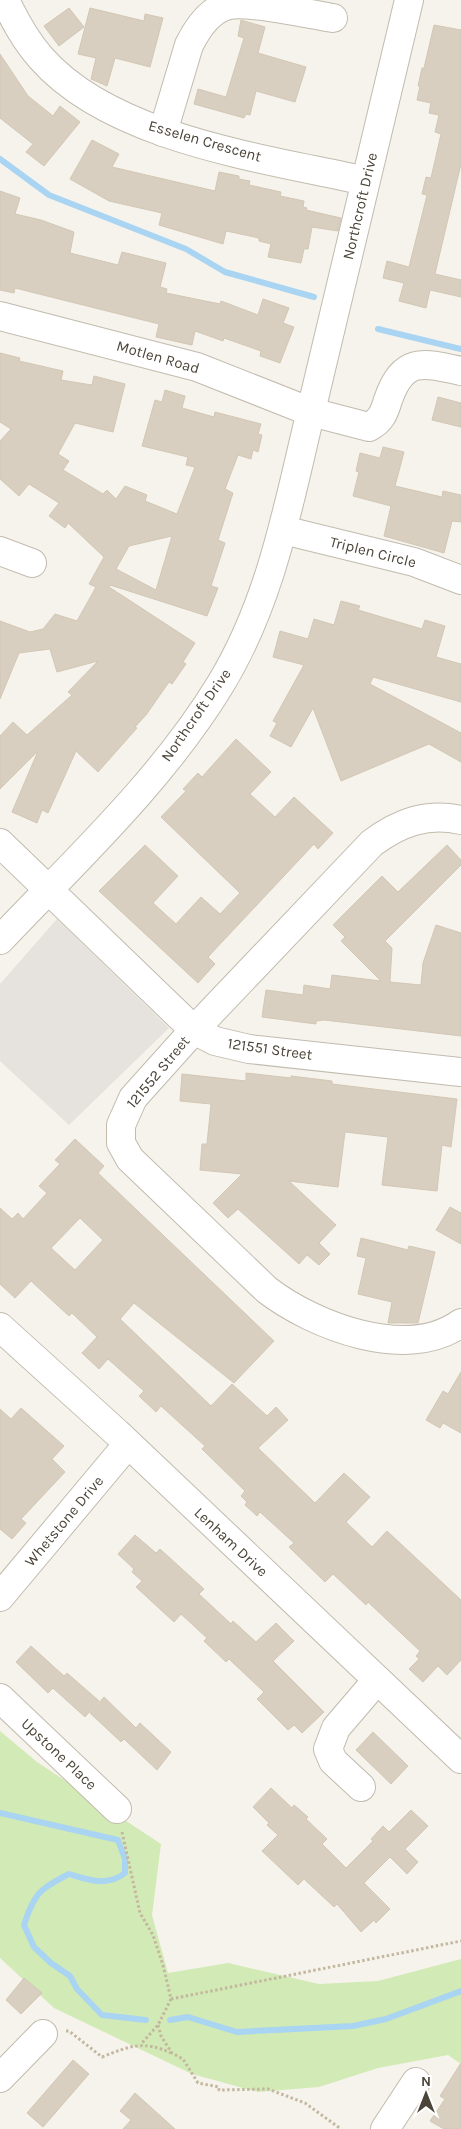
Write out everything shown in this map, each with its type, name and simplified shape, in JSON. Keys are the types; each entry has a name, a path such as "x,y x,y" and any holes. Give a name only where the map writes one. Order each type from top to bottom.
{"street":[{"name":"Esselen Crescent","path":"5,0 20,30 41,58 70,85 107,110 163,132 365,181"},
{"name":"Northcroft Drive","path":"0,940 145,785 182,741 220,684 248,633 268,583 283,530 409,0"},
{"path":"163,132 189,45 194,34 215,12 228,5 247,5 333,18"},
{"name":"Motlen Road","path":"0,316 197,367 311,412"},
{"path":"311,412 369,427 378,422 384,414 394,382 402,371 414,366 434,365 461,371"},
{"name":"Triplen Circle","path":"283,530 414,562 461,580"},
{"path":"0,551 32,563"},
{"name":"121552 Street","path":"461,820 444,816 418,818 392,828 372,843 194,1030 133,1098 121,1125 121,1143 130,1159 267,1290 287,1305 308,1317 370,1337 396,1341 429,1337 461,1323"},
{"name":"121551 Street","path":"0,843 194,1030 215,1041 249,1049 461,1072"},
{"name":"Lenham Drive","path":"0,1327 128,1444 461,1760"},
{"name":"Whetstone Drive","path":"0,1597 128,1444"},
{"path":"361,1787 332,1761 328,1749 336,1728 377,1680"},
{"name":"Upstone Place","path":"0,1698 117,1809"},
{"path":"0,2078 43,2034"},
{"path":"385,2129 416,2082"}],"path":[{"path":"117,1809 140,1913 153,1935 163,1965 170,1999 158,2025 141,2044"},
{"path":"170,1999 235,1984 461,1942"},
{"path":"158,2025 161,2036 172,2054"},
{"path":"43,2034 69,2031 102,2057 141,2044 159,2047 182,2059 198,2083 219,2087 218,2090 268,2089 305,2103 341,2129"}],"shaded area":[{"path":"57,919 169,1028 69,1125 0,1061 0,984"}],"green space":[{"path":"0,1731 37,1762 161,1844 152,1915 168,1973 228,1963 319,1984 378,1981 461,1959 461,2064 448,2055 378,2068 319,2087 258,2092 192,2074 54,2008 0,1958"}],"building":[{"path":"69,8 84,27 59,46 44,26"},
{"path":"90,8 144,21 145,14 163,18 150,67 115,58 107,86 91,79 96,58 78,54"},
{"path":"241,20 265,27 258,53 306,67 295,102 256,91 250,115 246,114 244,118 194,104 198,89 226,97 244,38 238,36"},
{"path":"434,25 461,30 461,164 435,274 461,280 461,297 430,290 426,308 399,301 404,283 383,278 387,261 409,267 427,195 422,194 426,177 431,178 441,134 435,132 439,115 429,113 431,103 417,100 422,68 424,68"},
{"path":"0,54 28,96 53,116 60,106 80,122 44,166 26,152 33,144 0,118"},
{"path":"92,140 119,154 112,167 215,191 219,172 239,176 239,179 250,181 249,185 281,192 280,196 304,201 303,207 307,208 306,210 341,218 338,231 312,227 308,249 304,249 301,263 268,257 271,244 259,241 259,238 226,231 223,244 159,225 162,213 109,201 70,179"},
{"path":"0,191 20,198 15,214 41,220 74,232 70,253 118,265 122,252 166,263 160,287 167,289 166,293 220,304 221,301 258,315 263,299 289,308 283,323 294,327 280,363 260,356 261,351 224,338 223,341 195,331 192,345 156,337 159,324 15,288 14,293 0,290"},
{"path":"0,353 20,358 19,361 63,371 61,380 92,385 94,376 125,384 113,432 75,423 58,454 69,461 63,470 103,494 107,490 116,499 125,486 147,495 145,501 177,514 195,467 186,465 188,457 142,446 155,400 162,402 165,390 185,396 182,408 214,417 215,412 261,424 258,434 262,435 258,452 253,450 251,459 238,455 225,489 233,493 218,540 225,543 211,586 218,588 207,616 110,585 109,587 195,643 183,662 186,664 172,684 169,682 146,715 135,727 137,728 98,772 76,751 48,813 42,810 37,823 12,812 38,751 0,789 0,736 13,722 27,735 72,695 68,692 98,661 57,672 50,649 19,653 0,699 0,621 30,632 43,629 55,614 77,621 96,587 89,584 104,557 68,523 65,528 49,516 59,503 29,484 19,496 0,479 0,441 11,429 0,422","holes":["172,536 156,590 116,569 129,546"]},
{"path":"438,397 461,403 461,427 432,420"},
{"path":"383,447 404,452 395,486 442,497 443,491 461,495 461,522 452,521 444,553 384,536 391,506 353,496 359,472 356,471 360,453 380,458"},
{"path":"341,601 360,606 358,610 422,629 425,620 445,626 436,657 461,664 461,702 373,677 370,684 461,733 461,762 429,744 341,781 313,708 291,747 270,736 277,723 273,721 304,665 273,657 280,631 308,639 314,619 334,625"},
{"path":"236,739 271,772 250,794 275,817 294,797 333,833 318,849 314,844 208,957 215,964 198,983 99,891 145,845 178,876 153,903 176,924 201,897 220,914 240,893 161,817 186,791 183,789 198,773 202,777"},
{"path":"447,845 461,860 461,865 385,941 392,948 390,982 421,985 423,963 436,925 461,933 461,1036 324,1020 316,1021 316,1024 262,1017 266,990 303,995 304,985 330,989 332,975 381,981 341,941 345,937 333,925 382,876 398,892"},
{"path":"246,1073 332,1081 332,1084 457,1099 451,1147 442,1145 437,1191 382,1185 388,1137 345,1132 338,1187 289,1181 336,1225 319,1243 330,1254 319,1265 307,1255 299,1264 238,1209 228,1218 213,1203 242,1174 200,1170 202,1144 207,1144 211,1104 180,1101 182,1074 246,1081"},
{"path":"75,1139 104,1166 98,1173 274,1341 234,1383 134,1303 120,1319 211,1406 232,1384 267,1416 276,1407 288,1420 258,1448 315,1503 344,1473 370,1497 346,1522 372,1547 387,1531 461,1600 461,1660 447,1675 438,1666 423,1682 409,1669 419,1659 416,1656 420,1651 368,1602 366,1605 333,1574 325,1582 289,1547 294,1543 260,1512 257,1516 245,1505 247,1502 241,1496 245,1491 202,1449 205,1446 161,1406 156,1412 139,1396 144,1391 108,1359 99,1369 82,1353 97,1337 72,1313 69,1316 31,1281 15,1298 0,1284 0,1208 12,1219 18,1213 23,1219 47,1193 39,1186 60,1164 55,1160","holes":["80,1218 103,1240 75,1270 51,1248"]},
{"path":"450,1207 461,1213 461,1244 436,1230"},
{"path":"361,1238 408,1250 409,1246 435,1252 418,1323 388,1323 392,1302 358,1294 366,1258 357,1256"},
{"path":"461,1372 461,1433 443,1423 440,1428 426,1420 443,1391 448,1394"},
{"path":"21,1408 64,1446 52,1459 65,1472 21,1519 26,1523 12,1539 0,1529 0,1409 11,1419"},
{"path":"135,1535 156,1553 160,1549 204,1589 199,1594 231,1624 233,1621 256,1642 276,1623 294,1641 273,1661 324,1712 302,1733 294,1725 288,1730 257,1699 264,1692 229,1659 226,1662 204,1641 207,1638 181,1614 174,1622 136,1587 142,1581 132,1572 134,1569 118,1554"},
{"path":"31,1646 64,1676 67,1673 99,1701 85,1717 53,1688 48,1693 16,1662"},
{"path":"104,1697 136,1728 140,1723 171,1752 157,1770 124,1739 121,1742 90,1713"},
{"path":"373,1732 408,1766 391,1784 356,1750"},
{"path":"271,1788 292,1808 294,1805 308,1817 306,1819 327,1839 322,1844 346,1868 373,1841 371,1839 383,1826 389,1832 411,1810 428,1826 405,1849 418,1862 407,1874 390,1857 364,1883 390,1909 376,1923 374,1920 361,1932 337,1904 334,1907 304,1879 298,1885 262,1851 278,1835 267,1825 269,1823 253,1807"},
{"path":"24,1978 42,1993 21,2014 6,2000"},
{"path":"73,2060 89,2074 43,2127 27,2113"},
{"path":"461,2063 461,2129 444,2129 430,2121 445,2099 440,2096"},
{"path":"135,2093 175,2129 123,2129 131,2120 120,2111"}],"waterway":[{"path":"0,159 49,195 186,249 225,272 314,297"},
{"path":"378,329 461,349"},
{"path":"0,1813 118,1840 125,1859 125,1873 105,1881 91,1880 69,1874 51,1884 39,1894 31,1906 24,1925 34,1947 51,1963 70,1976 77,1989 102,2015 146,2020"},
{"path":"170,2020 188,2017 237,2032 353,2026 386,2019 461,1991"}]}
